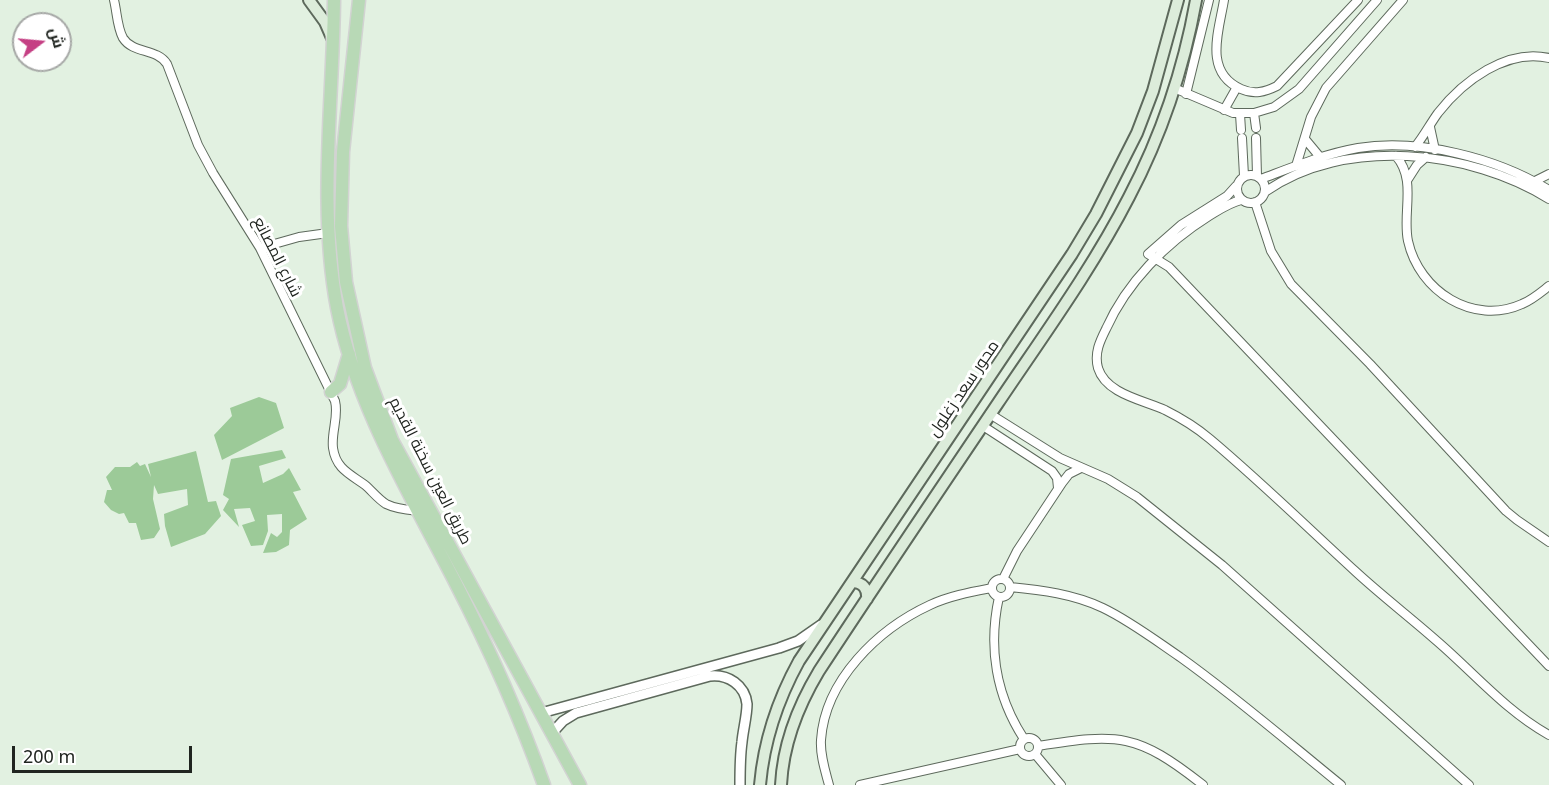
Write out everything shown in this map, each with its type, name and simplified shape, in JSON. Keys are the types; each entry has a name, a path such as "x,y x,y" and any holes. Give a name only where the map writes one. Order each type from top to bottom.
{"main road":[{"path":"309,0 325,22 334,43"},
{"name":"طريق العين سخنة القديم","path":"334,0 328,151 328,234 337,309 349,354 378,430 494,658 544,785"},
{"name":"طريق العين سخنة القديم","path":"359,0 343,152 341,226 346,282 362,358 392,440 580,785"},
{"name":"محور سعد زغلول","path":"760,785 766,740 791,676 863,564 1072,255 1128,154 1153,91 1178,0"},
{"path":"781,785 790,734 807,691 1088,269 1138,179 1174,88 1196,0"},
{"path":"331,392 340,384 349,354"},
{"path":"863,564 865,572 870,577 881,577"},
{"path":"852,582 864,586 867,598"}],"street":[{"name":"شارع المصانع","path":"114,0 124,40 133,46 156,53 167,64 198,145 260,248 331,392 337,409 333,448 341,468 387,504 418,511"},
{"path":"1186,94 1209,0"},
{"path":"1224,0 1215,53 1224,78 1237,87 1258,93 1277,86 1358,0"},
{"path":"1174,88 1224,110 1240,114 1254,113 1274,107 1293,94 1377,0"},
{"path":"1296,165 1316,107 1326,88 1403,0"},
{"path":"1415,147 1438,113 1454,96 1482,73 1526,55 1549,58"},
{"path":"1224,110 1237,87"},
{"path":"1254,113 1256,128"},
{"path":"1240,114 1244,176 1227,195 1193,217 1148,254 1169,267 1549,666"},
{"path":"1430,127 1435,150"},
{"path":"1256,138 1259,178 1265,192"},
{"path":"1305,139 1320,157"},
{"path":"1244,176 1259,178 1320,157 1366,147 1415,147 1435,150 1466,160 1511,179 1549,199"},
{"path":"1341,152 1343,161"},
{"path":"1236,186 1241,200 1248,203 1256,202 1265,192 1282,181 1302,173 1343,161 1396,156 1466,160 1497,165 1535,181 1549,190"},
{"path":"1396,156 1403,164 1408,179 1407,230 1410,249 1424,275 1444,296 1474,309 1502,310 1522,304 1549,286"},
{"path":"1408,179 1417,165 1426,157"},
{"path":"1535,181 1549,174"},
{"path":"1241,200 1226,205 1171,244 1155,259 1121,302 1099,344 1096,361 1102,377 1115,388 1164,410 1206,435 1357,573 1439,642 1502,702 1549,735"},
{"path":"1256,202 1271,251 1291,284 1376,370 1506,511 1549,542"},
{"path":"260,248 292,238 328,234"},
{"path":"1169,267 1171,244"},
{"path":"990,414 1060,458 1108,479 1137,497 1214,558 1469,785"},
{"path":"983,426 1053,471 1057,478 1058,488"},
{"path":"1053,471 1060,458"},
{"path":"1010,587 1006,595 999,597 994,594 992,588 995,581 1003,579 1017,551 1058,488 1069,474 1081,468"},
{"path":"1003,579 1010,587 1070,596 1102,607 1122,618 1220,686 1341,785"},
{"path":"829,785 821,749 823,727 830,701 840,683 860,657 884,634 928,606 962,594 992,588"},
{"path":"999,597 994,629 996,670 1008,710 1024,739"},
{"path":"541,713 779,648 798,640 823,624"},
{"path":"552,734 563,721 576,713 714,676 727,677 739,686 746,699 740,785"},
{"path":"1024,739 1020,744 1020,749 1025,755 1036,750 1092,739 1112,738 1131,741 1162,755 1203,785"},
{"path":"1024,739 1033,739 1036,750 1062,785"},
{"path":"860,785 1020,749"}],"green space":[{"path":"259,397 276,403 284,428 222,460 214,435 232,416 230,408"},
{"path":"282,450 286,458 259,466 263,483 283,474 289,468 301,490 293,492 307,519 290,530 289,545 276,552 263,553 271,533 277,537 282,532 282,514 267,515 268,531 263,545 251,546 242,525 255,521 250,508 234,509 239,527 223,510 229,499 223,495 231,459"},
{"path":"196,451 208,502 216,501 221,516 205,534 171,547 164,514 188,505 187,489 158,494 154,485 153,499 160,529 154,538 141,540 136,523 129,523 124,513 119,514 111,510 104,502 107,490 112,490 106,477 115,467 130,467 137,462 140,466 145,464 151,477 148,464"}]}
